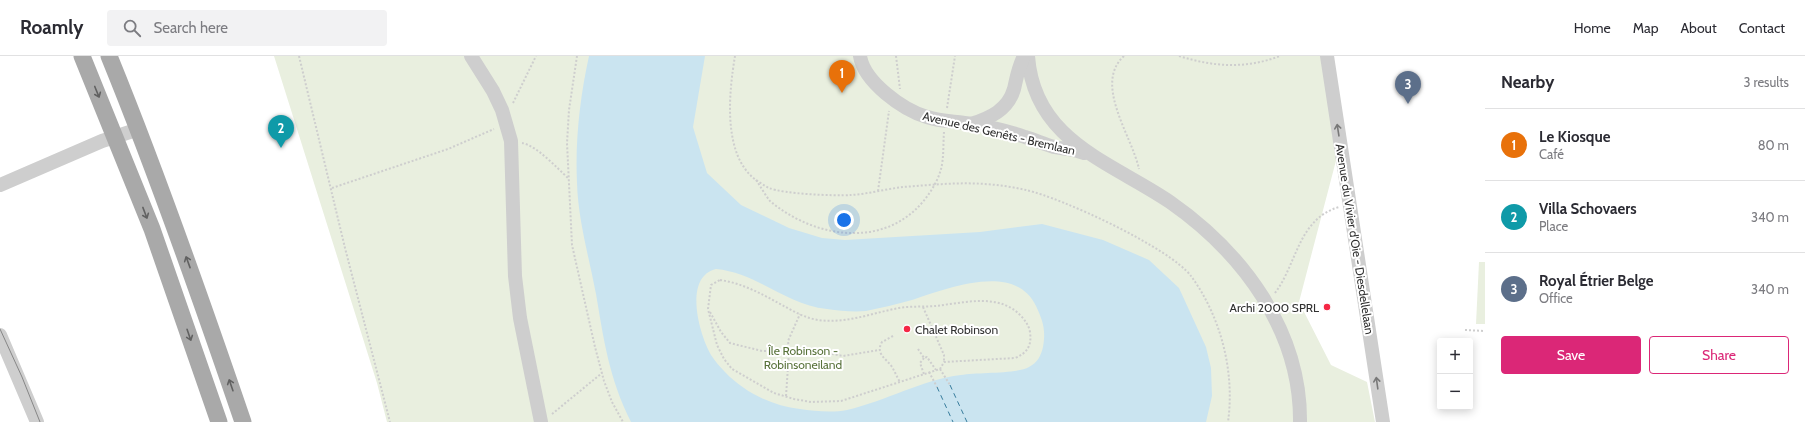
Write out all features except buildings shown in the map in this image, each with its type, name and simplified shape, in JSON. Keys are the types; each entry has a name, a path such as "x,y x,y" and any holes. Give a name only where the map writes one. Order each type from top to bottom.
{"main road":[{"path":"82,56 116,137 157,244 219,422"},
{"path":"108,56 139,129 207,315 243,422"}],"street":[{"path":"470,56 493,92 502,110 511,141 515,276 520,318 545,420"},
{"name":"Avenue des Genêts - Bremlaan","path":"860,56 861,64 870,78 897,100 926,117 945,122 971,124 1010,133 1055,147 1074,150 1092,156"},
{"path":"1010,133 1006,127 1005,119 1008,102 1014,88 1016,72 1024,56"},
{"path":"1028,56 1029,68 1035,89 1047,114 1068,138 1092,156 1172,203 1210,234 1250,277 1267,302 1289,350 1298,386 1300,422"},
{"name":"Avenue du Vivier d'Oie - Diesdellelaan","path":"1327,56 1383,422"},
{"path":"971,124 993,116 1008,102"},
{"path":"0,185 139,129"},
{"path":"1,340 37,422"}],"path":[{"path":"299,56 332,188 345,248 390,422"},
{"path":"502,110 514,103 536,56"},
{"path":"577,56 569,110 568,178 572,245 602,373 612,402 624,422"},
{"path":"735,56 730,102 730,124 734,143 746,172 770,188 786,192 851,195 934,184 984,184 1027,190 1059,200 1098,218 1172,258 1190,275 1209,304 1222,340 1231,394 1228,422"},
{"path":"878,191 889,109 897,100 896,56"},
{"path":"756,180 769,200 790,215 816,227 836,232 875,232 906,219 924,202 941,169 945,122 955,56"},
{"path":"1124,56 1119,60 1111,78 1113,98 1136,155 1142,184"},
{"path":"1179,56 1197,62 1221,65 1262,63 1280,56"},
{"path":"332,188 448,149 507,124"},
{"path":"511,141 527,144 568,178"},
{"path":"1267,302 1288,272 1304,234 1316,219 1336,208 1350,204"},
{"path":"923,307 944,355 944,362 940,369 841,401 812,402 774,393 732,370 724,359 717,345 708,309 711,285 720,280 734,282 800,314 817,320 848,320 905,308 968,302 993,302 1006,304 1016,311 1028,324 1030,347 1026,354 1015,358 995,360 944,362"},
{"path":"708,309 721,332 730,343 762,351 817,351 850,356 880,350"},
{"path":"786,397 789,352 788,341 800,314"},
{"path":"1465,330 1485,331"},
{"path":"893,336 882,342 880,350 881,356 892,367 900,382"},
{"path":"918,349 924,358"},
{"path":"924,358 927,357 930,359 936,370"},
{"path":"924,358 920,362 924,374"},
{"path":"940,369 950,385"},
{"path":"929,372 937,387"},
{"path":"545,420 602,373"}],"green space":[{"name":"Île Robinson - Robinsoneiland","path":"274,56 1323,56 1338,153 1299,302 1331,365 1367,382 1375,422 387,422 377,383"},
{"path":"1479,262 1485,262 1485,324 1476,324"}],"water":[{"path":"589,56 705,56 693,127 707,173 741,205 789,228 822,238 845,240 980,232 1042,224 1103,240 1149,260 1179,288 1206,347 1211,368 1212,396 1206,422 631,422 617,390 608,359 579,211 577,151 579,119","holes":["716,269 731,272 759,282 798,302 832,310 847,311 866,311 877,309 961,285 997,281 1013,285 1026,292 1036,306 1043,326 1043,347 1040,356 1036,361 1029,367 1023,369 1006,372 968,374 932,381 847,410 823,411 779,405 759,397 741,386 719,366 706,346 697,307 697,294 700,283 706,274"]}],"ferry route":[{"path":"950,385 967,422"},
{"path":"937,387 953,422"}],"tram line":[{"path":"0,329 22,377 40,422"}],"place":[{"name":"Le Kiosque","path":"842,93"},
{"name":"Royal Étrier Belge","path":"1408,104"},
{"name":"Villa Schovaers","path":"281,148"},
{"name":"Archi 2000 SPRL","path":"1327,307"},
{"name":"Chalet Robinson","path":"907,329"}]}
